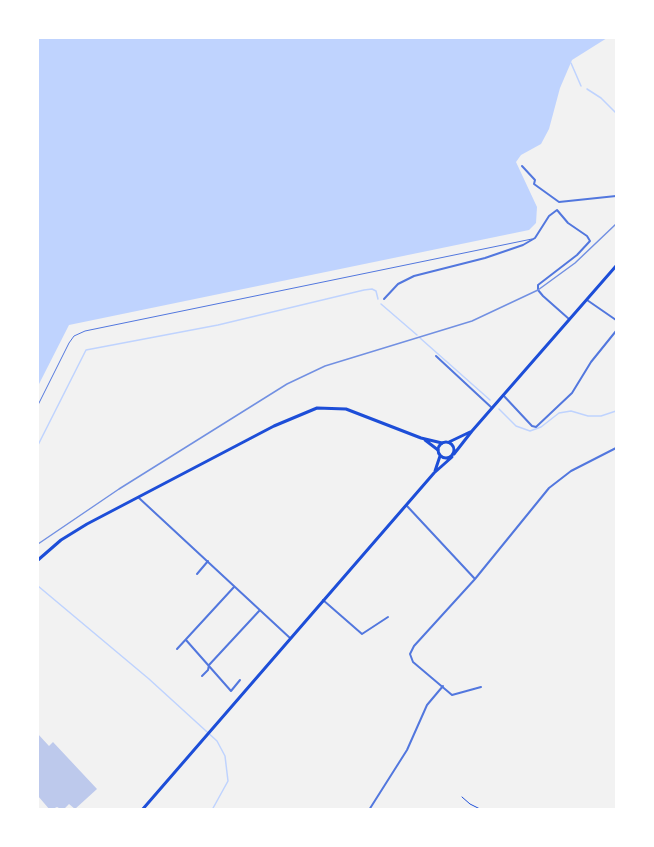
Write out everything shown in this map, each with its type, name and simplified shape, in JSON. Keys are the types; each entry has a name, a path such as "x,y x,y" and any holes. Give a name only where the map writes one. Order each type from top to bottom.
{"main road":[{"path":"142,810 434,473 453,456 472,431 616,266"},
{"path":"38,560 71,533 274,426 317,408 346,409 421,438 442,443 472,431"},
{"path":"421,438 438,450 440,456 434,473"},
{"path":"448,442 454,447 453,456"},
{"path":"438,450 442,443"},
{"path":"440,456 445,459 453,456"}],"street":[{"path":"522,166 536,180 534,184 559,202 616,196"},
{"path":"384,299 398,284 414,276 485,258 523,245 535,238 549,216 556,210 559,202"},
{"path":"556,210 590,241 577,255 538,285 543,297 569,320"},
{"path":"587,300 616,320"},
{"path":"503,395 532,426 536,427 572,393 586,369 616,331"},
{"path":"436,356 492,408"},
{"path":"480,687 455,695 449,693 415,664 410,654 423,635 474,579 556,481 616,448"},
{"path":"139,498 290,638"},
{"path":"407,505 474,579"},
{"path":"197,574 208,561"},
{"path":"177,650 186,637 234,587"},
{"path":"323,600 362,634 388,617"},
{"path":"202,676 208,670 209,665 260,610"},
{"path":"186,640 231,690 240,680"},
{"path":"369,810 407,750 428,705 443,686"}],"lane":[{"path":"38,405 69,343 74,336 85,332 535,238"}],"path":[{"path":"462,797 482,810"}],"water":[{"path":"38,38 607,38 572,60 560,88 549,129 541,144 521,155 516,162 537,207 536,223 529,230 69,325 38,386"}],"building":[{"path":"38,734 49,746 53,742 97,789 75,809 69,804 63,810 57,807 50,810 38,796"}],"waterway":[{"path":"571,63 581,86"},
{"path":"587,89 601,98 616,113"},
{"path":"38,445 86,350 218,325 364,290 376,291 378,299"},
{"path":"381,304 417,335"},
{"path":"420,338 490,400"},
{"path":"499,409 516,426 530,431 541,427 559,413 571,411 588,416 601,416 616,411"},
{"path":"38,586 149,679 217,741 225,756 228,781 212,810"}],"railway":[{"path":"38,544 119,489 287,384 325,366 472,321 538,290 575,263 616,224"}]}
